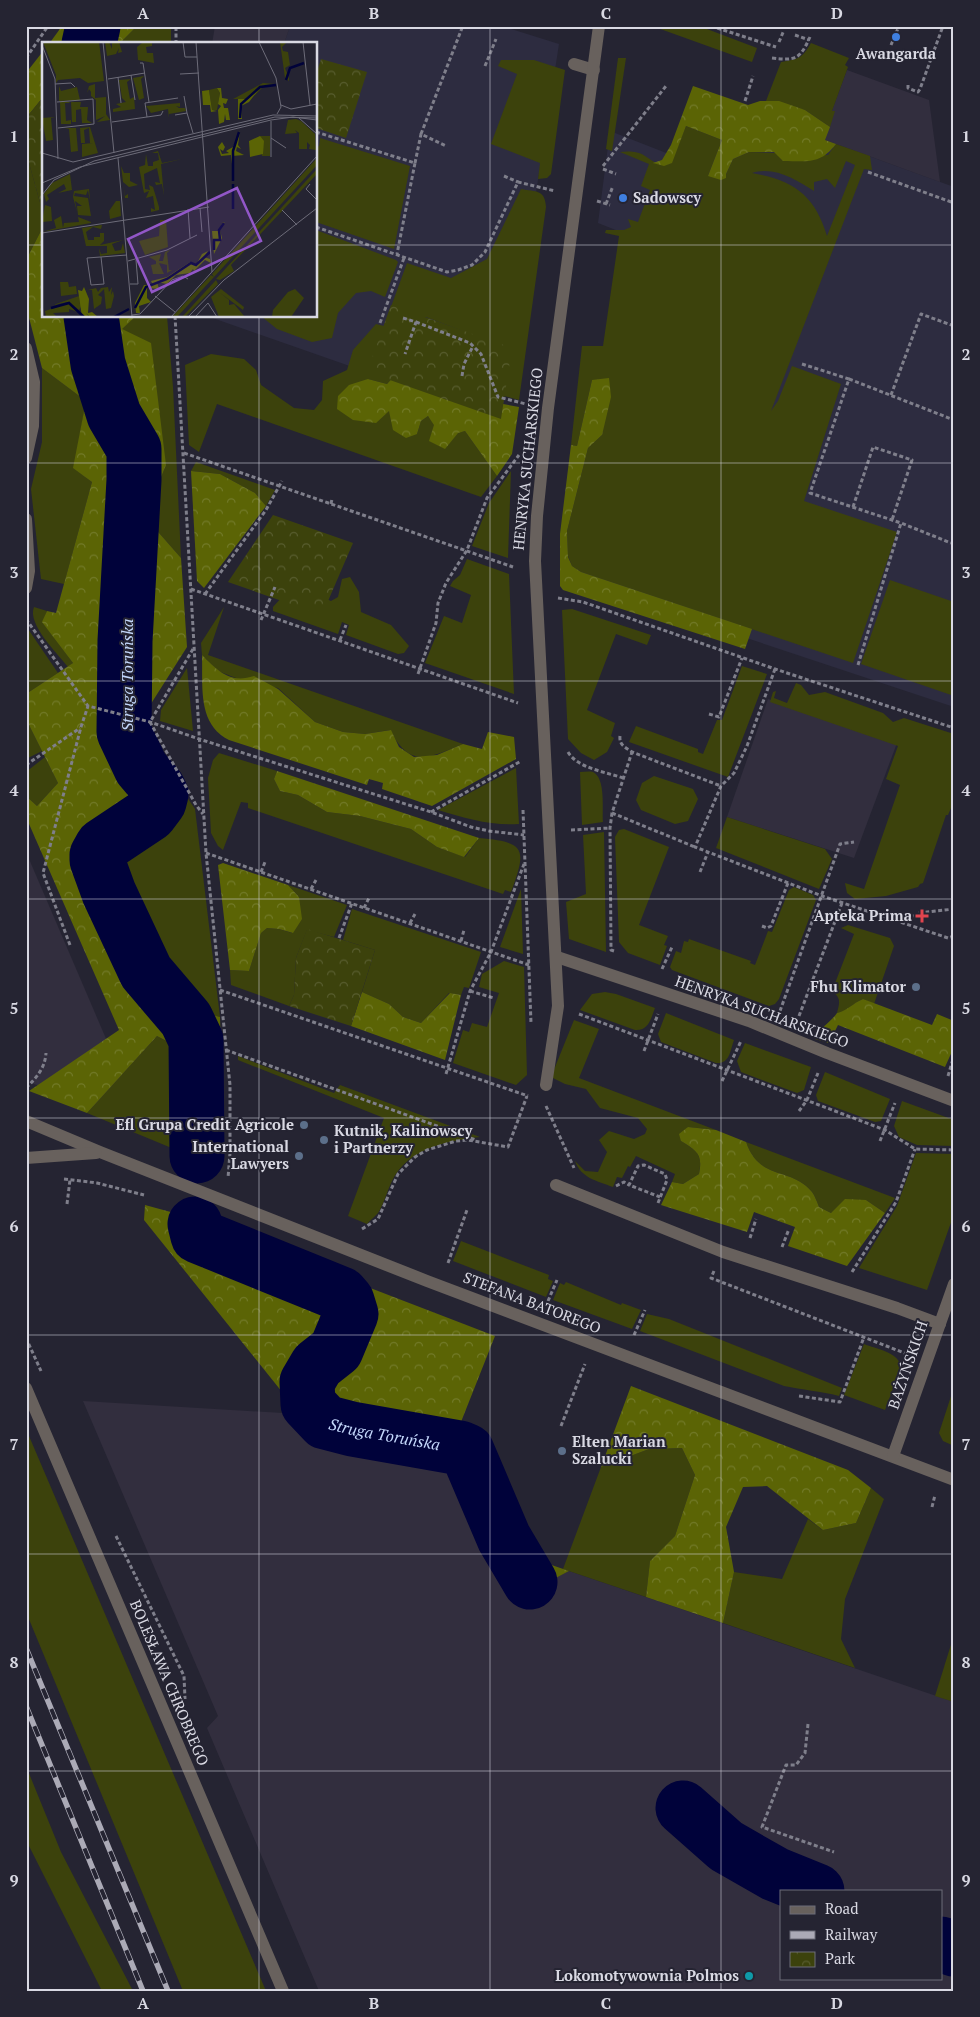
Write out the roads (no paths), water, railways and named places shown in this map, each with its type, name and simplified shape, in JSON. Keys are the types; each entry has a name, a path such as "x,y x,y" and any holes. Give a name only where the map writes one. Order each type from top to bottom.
{"street":[{"name":"HENRYKA SUCHARSKIEGO","path":"546,1085 558,1006 557,956 535,561 536,534 548,408 594,70 598,26"},
{"path":"574,64 594,70"},
{"path":"26,348 34,382 33,426 26,458"},
{"path":"26,519 30,571 26,588"},
{"name":"HENRYKA SUCHARSKIEGO","path":"557,956 749,1021 954,1101"},
{"name":"STEFANA BATOREGO","path":"26,1121 428,1281 954,1480"},
{"name":"STEFANA BATOREGO","path":"26,1158 100,1152"},
{"path":"556,1185 723,1252 897,1308 940,1324"},
{"name":"BAŻYŃSKICH","path":"893,1456 954,1284"},
{"name":"BOLESŁAWA CHROBREGO","path":"26,1388 283,1991"}],"waterway":[{"name":"Struga Toruńska","path":"89,42 93,26"},
{"name":"Struga Toruńska","path":"91,318 98,364 114,415 134,449 125,641 124,732 141,768 161,794 159,802 150,814 102,846 97,855 97,860 109,893 146,972 186,1019 196,1040 197,1156"},
{"name":"Struga Toruńska","path":"195,1224 198,1236 341,1294 347,1301 351,1314 336,1350 317,1365 307,1382 308,1404 325,1422 352,1429 460,1448 467,1451 504,1538 530,1582"},
{"name":"Struga Toruńska","path":"683,1808 726,1846 775,1874 815,1890"},
{"name":"Struga Toruńska","path":"942,1944 954,1949"}],"railway":[{"path":"26,1648 168,1991"},
{"path":"26,1706 143,1991"}],"place":[{"name":"Awangarda","path":"896,37"},
{"name":"Sadowscy","path":"623,198"},
{"name":"Apteka Prima","path":"922,916"},
{"name":"Fhu Klimator","path":"916,987"},
{"name":"Efl Grupa Credit Agricole","path":"304,1125"},
{"name":"Kutnik, Kalinowscy i Partnerzy","path":"324,1140"},
{"name":"International Lawyers","path":"299,1156"},
{"name":"Elten Marian Szalucki","path":"562,1451"},
{"name":"Lokomotywownia Polmos","path":"749,1976"}]}
